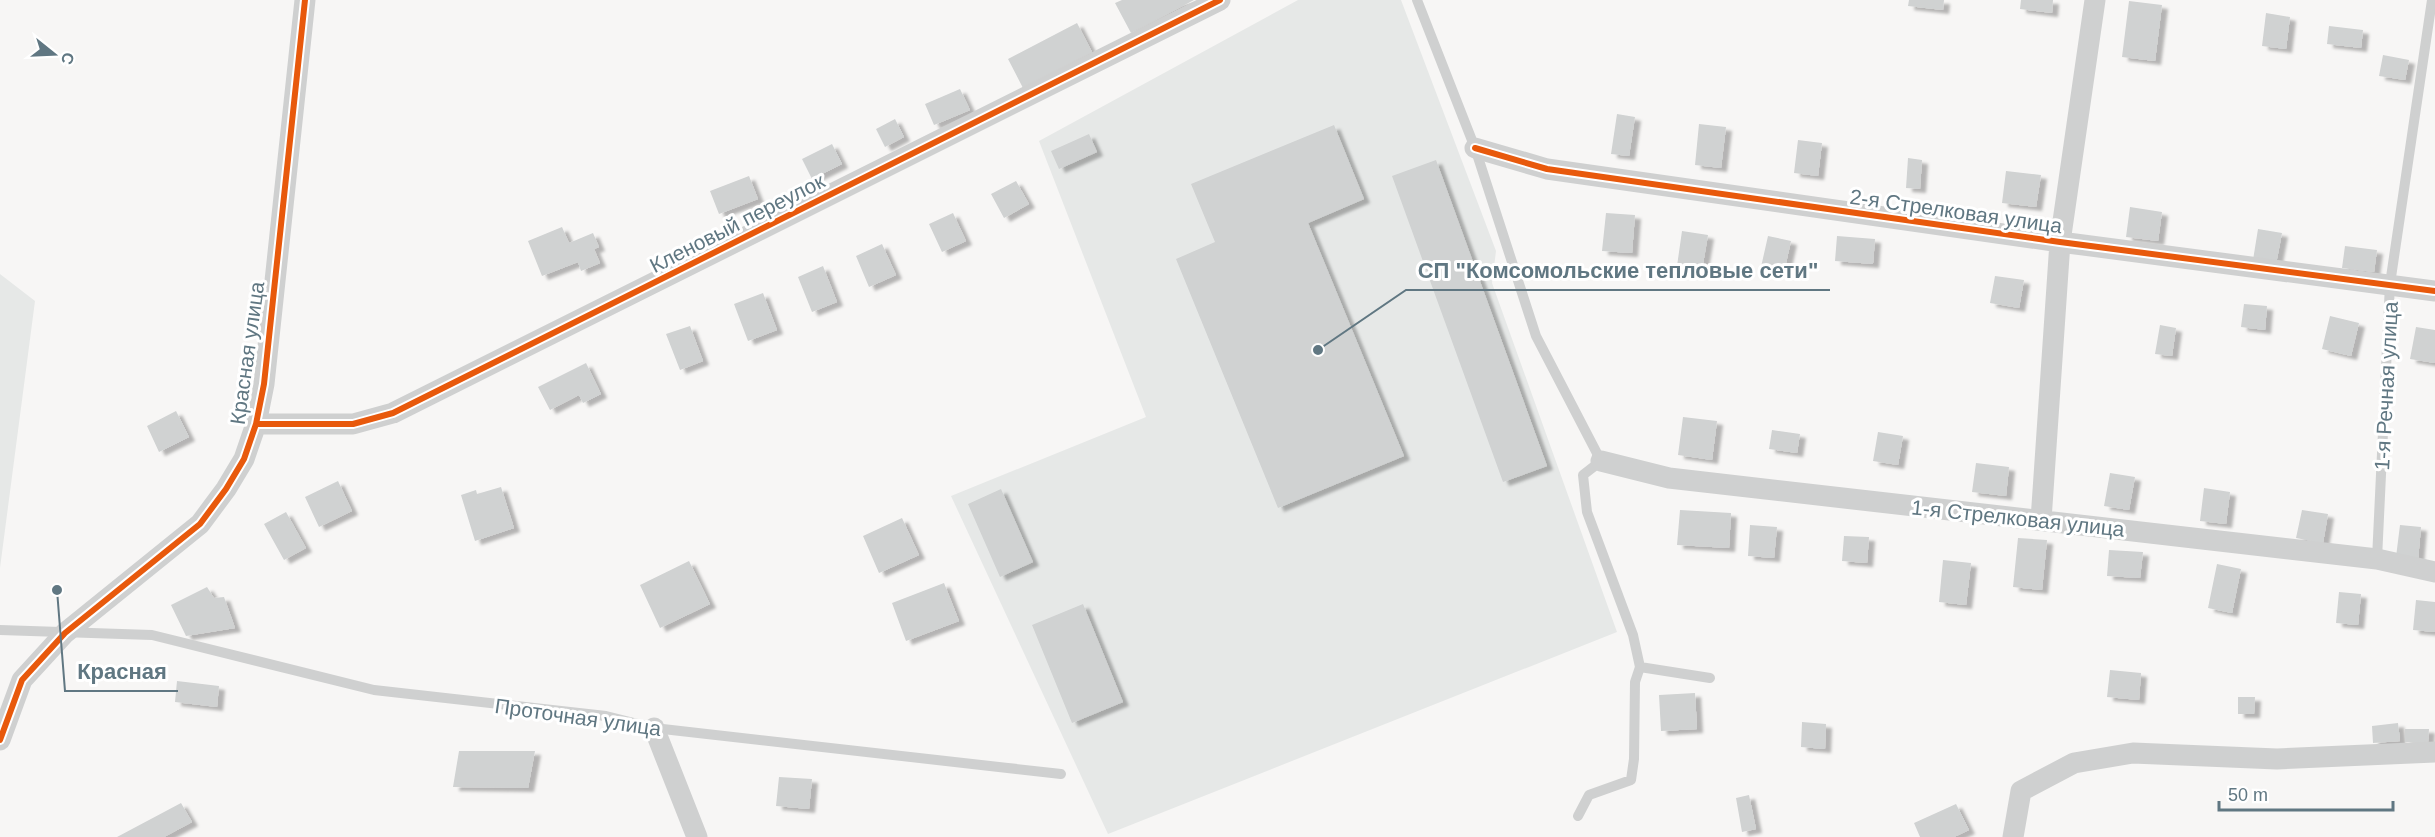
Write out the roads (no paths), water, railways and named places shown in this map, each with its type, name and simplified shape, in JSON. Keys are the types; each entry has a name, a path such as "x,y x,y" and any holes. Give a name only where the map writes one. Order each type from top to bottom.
{"street":[{"name":"Красная улица","path":"0,740 22,680 65,633 200,524 226,489 244,459 256,424 264,384 305,0"},
{"name":"Кленовый переулок","path":"256,424 353,424 393,413 1220,0"},
{"path":"2041,520 2060,242 2095,0"},
{"name":"2-я Стрелковая улица","path":"1475,148 1547,169 2060,242 2435,291"},
{"name":"1-я Стрелковая улица","path":"1601,460 1669,478 2378,559 2435,572"},
{"path":"654,728 696,837"},
{"path":"2013,837 2021,791 2074,763 2133,753 2277,759 2435,752"}],"lane":[{"path":"1417,0 1425,15 1475,148 1536,336 1601,460 1583,475 1587,512 1633,635 1640,667 1635,682 1634,759 1631,780 1589,795 1578,816"},
{"name":"1-я Речная улица","path":"2378,559 2390,284 2432,0"},
{"name":"Проточная улица","path":"0,630 152,635 374,690 606,716 654,728 1060,774"},
{"path":"1640,667 1710,678"}],"place":[{"name":"СП \"Комсомольские тепловые сети\"","path":"1318,350"},
{"name":"Красная","path":"57,590"}]}
